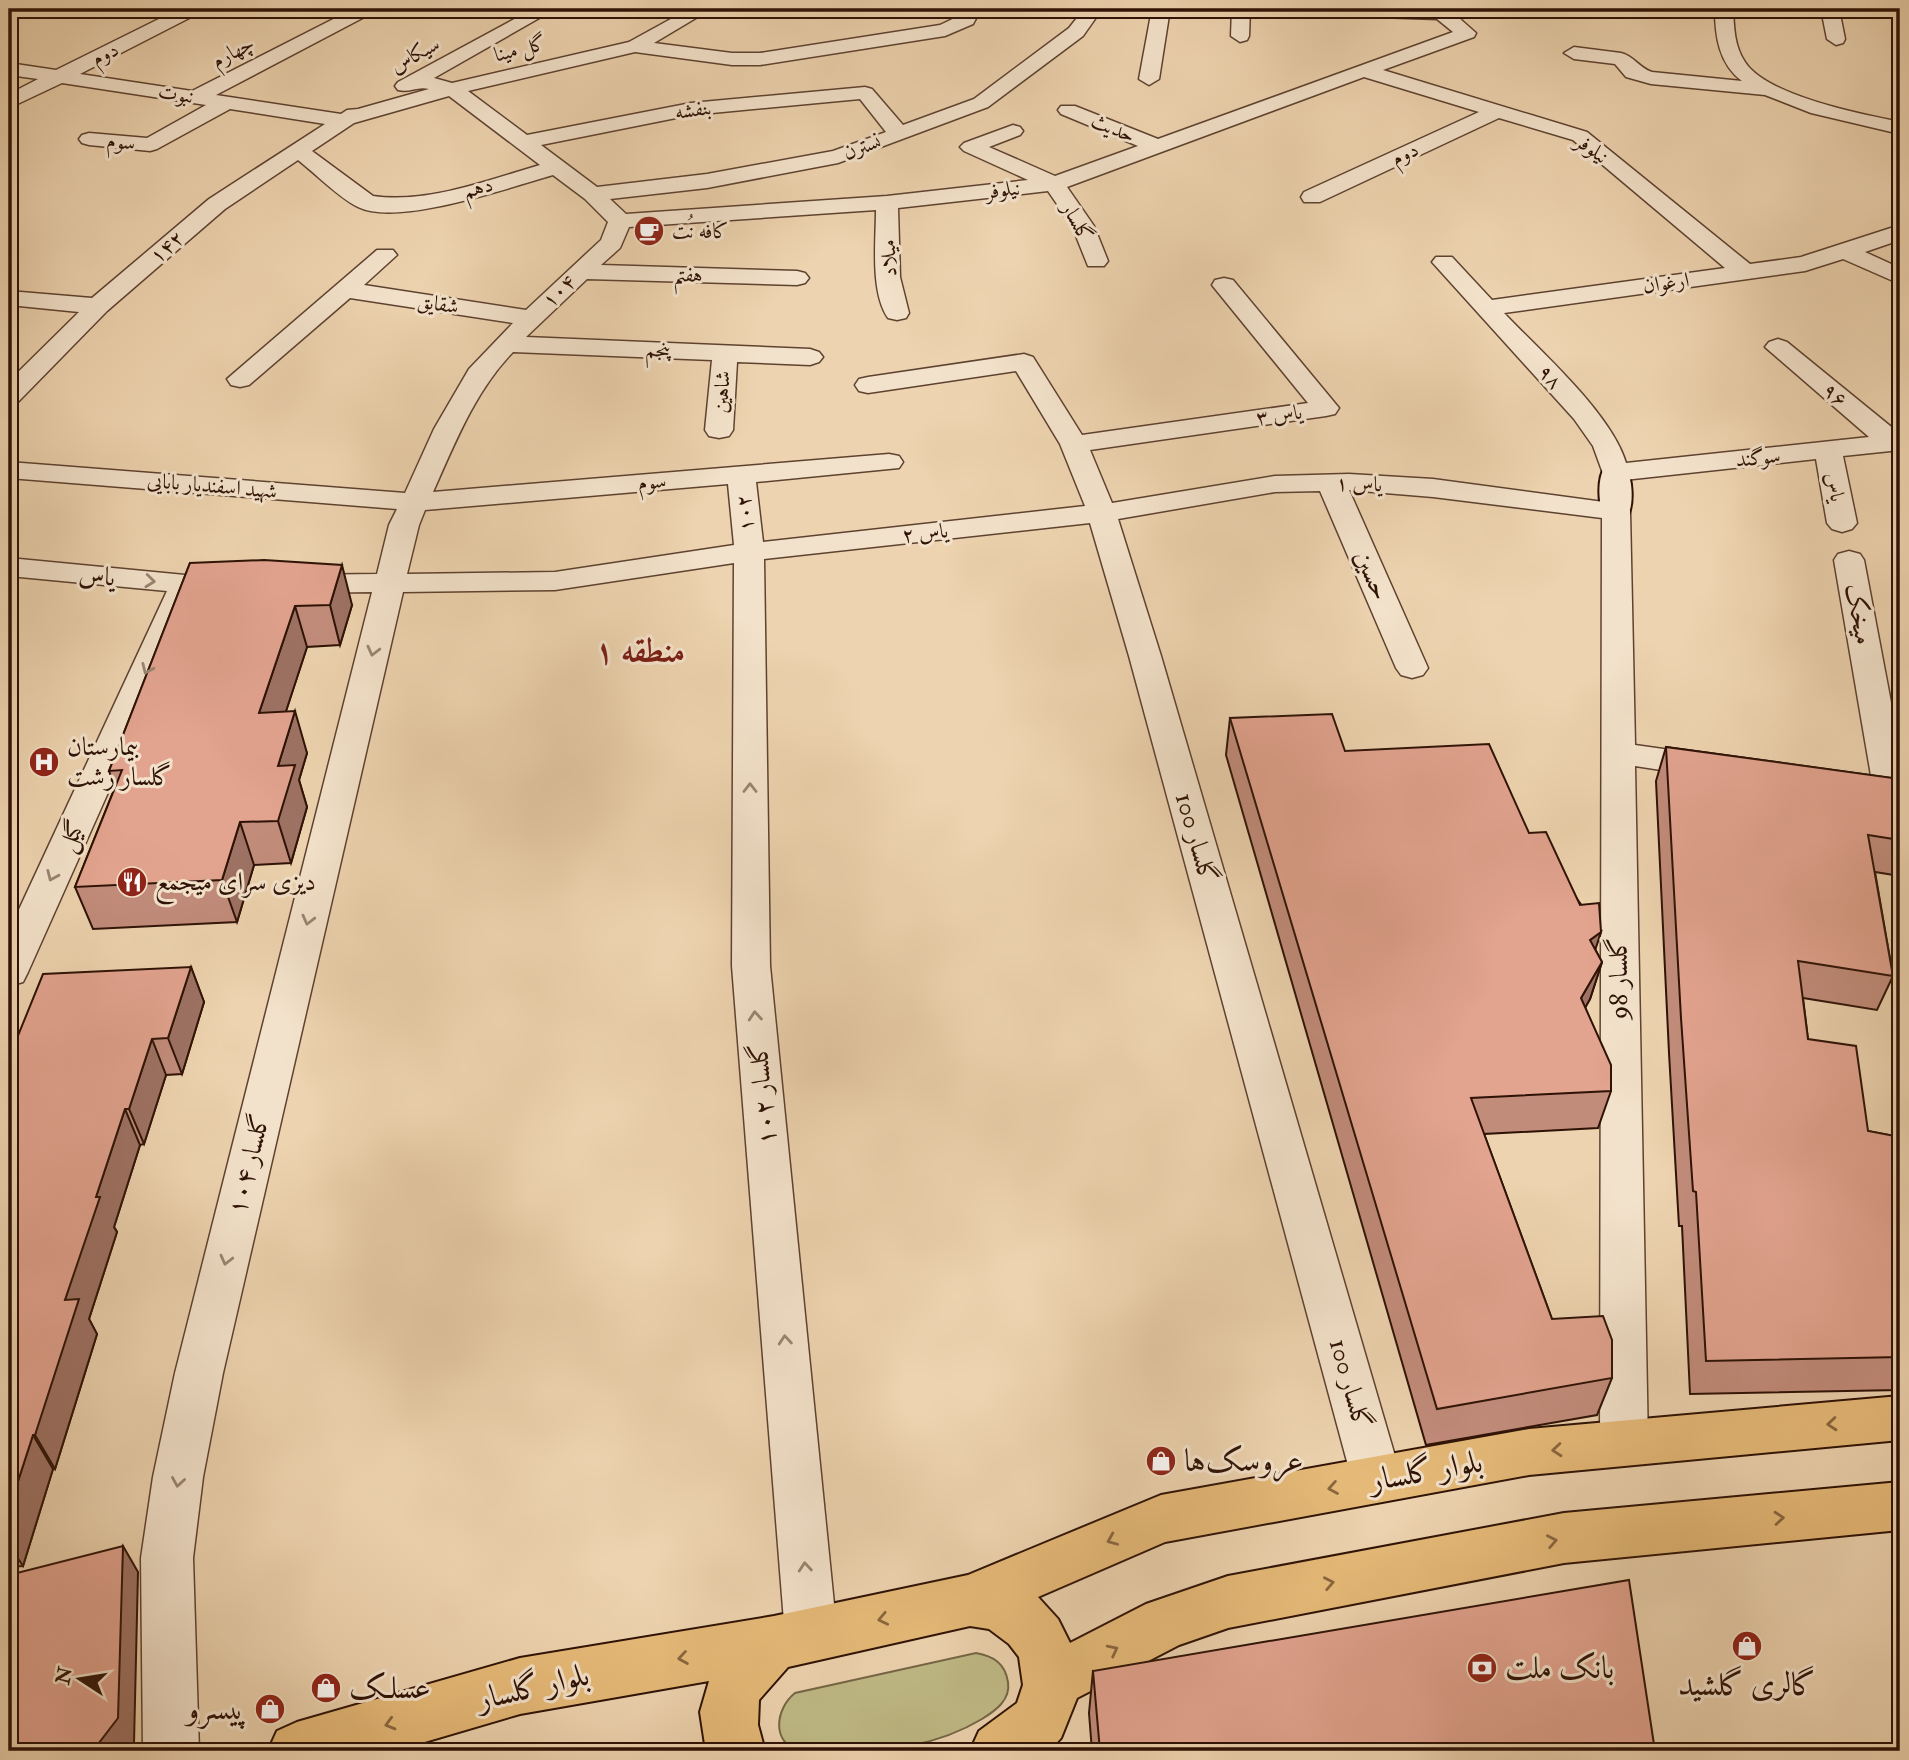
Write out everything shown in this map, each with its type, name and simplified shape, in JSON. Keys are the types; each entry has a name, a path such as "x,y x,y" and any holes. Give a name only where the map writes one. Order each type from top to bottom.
{"main road":[{"name":"بلوار گلسار","path":"297,1751 520,1686 793,1639 970,1600 1161,1519 1529,1452 1900,1418"},
{"path":"1033,1726 1165,1623 1228,1602 1564,1538 1900,1506"},
{"path":"970,1600 1000,1605 1025,1620 1045,1645 1033,1726"},
{"path":"736,1751 732,1746 728,1713 734,1685 750,1661 793,1639"}],"street":[{"name":"چهارم","path":"196,97 366,9"},
{"name":"سیکاس","path":"342,120 546,9"},
{"name":"گل مینا","path":"342,120 452,89 635,46 702,9"},
{"path":"635,46 732,60 760,59 946,30 966,20 972,9"},
{"name":"نسترن","path":"593,194 707,181 838,157 981,103 1076,32 1093,9"},
{"path":"1149,79 1161,9"},
{"path":"1240,36 1241,9"},
{"path":"1290,9 1390,10 1442,14 1506,9"},
{"path":"1724,9 1724,25 1730,53 1743,72 1766,89"},
{"path":"1830,9 1836,39"},
{"name":"دوم","path":"9,102 189,11"},
{"name":"نیلوفر","path":"620,221 887,204 1054,184 1367,72 1467,33 1442,14"},
{"path":"1574,53 1621,59 1633,73 1651,78 1766,89 1826,109 1900,128"},
{"name":"نبوت","path":"9,69 342,120"},
{"name":"نیلوفر","path":"1367,72 1580,136 1745,272"},
{"path":"417,80 452,89 593,194 620,221"},
{"name":"بنفشه","path":"523,142 691,109 865,93 899,134"},
{"name":"سوم","path":"89,139 150,145 227,102"},
{"name":"حدیث","path":"1068,110 1159,147"},
{"name":"دوم","path":"1312,197 1498,111"},
{"name":"۱۴۲","path":"9,396 99,306 217,204 342,120"},
{"path":"1013,131 971,147 1054,184"},
{"name":"دهم","path":"298,150 366,202 379,206 398,206 557,167"},
{"name":"گلسار","path":"1054,184 1083,226 1096,261"},
{"name":"میلاد","path":"887,204 888,277 897,313"},
{"name":"۱۰۴","path":"388,584 404,525 448,429 482,369 531,318 612,243 620,221"},
{"name":"ارغوان","path":"1486,307 1805,264 1900,232"},
{"path":"1844,251 1900,277"},
{"path":"240,379 386,256"},
{"name":"۹۸","path":"1444,262 1583,413 1607,445 1615,473 1616,511"},
{"name":"هفتم","path":"579,272 797,278"},
{"name":"یاس ۳","path":"1074,444 1326,408 1224,285"},
{"name":"شقایق","path":"346,290 531,318"},
{"path":"9,298 99,306"},
{"name":"پنجم","path":"507,344 810,357"},
{"name":"۹۶","path":"1777,346 1896,443"},
{"name":"شاهین","path":"719,430 724,354"},
{"name":"گلسار 100","path":"868,386 1024,362 1074,444 1102,513 1145,656 1377,1480"},
{"name":"سوگند","path":"1615,473 1896,443"},
{"name":"یاس","path":"1828,450 1842,523"},
{"name":"سوم","path":"415,502 889,462"},
{"name":"شهید اسفندیار بابایی","path":"9,470 415,502"},
{"name":"۱۰۲","path":"741,474 749,552"},
{"name":"یاس ۱","path":"1102,513 1275,484 1331,483 1433,488 1616,511"},
{"name":"حسین","path":"1331,483 1412,668"},
{"name":"گلسار 98","path":"1616,511 1624,1444"},
{"name":"یاس ۲","path":"388,584 555,581 749,552 1102,513"},
{"name":"گلسار ۱۰۲","path":"749,552 751,966 793,1639"},
{"name":"میخک","path":"1849,560 1885,792"},
{"name":"یاس","path":"9,567 185,584"},
{"path":"185,584 388,584"},
{"name":"گیل","path":"9,972 185,584"},
{"name":"گلسار ۱۰۴","path":"171,1751 167,1558 178,1477 199,1373 388,584"},
{"path":"1617,753 1740,771"}],"shaded area":[{"path":"976,1653 993,1658 1001,1665 1008,1682 1005,1700 987,1716 948,1735 895,1748 809,1752 790,1747 780,1733 780,1716 795,1693"}],"building":[{"path":"264,560 342,565 330,605 295,606 259,713 295,711 278,766 295,765 278,821 240,822 222,880 75,887 122,770 109,771 190,563"},
{"path":"1332,714 1345,751 1489,744 1529,833 1546,832 1580,905 1599,903 1601,932 1590,940 1602,962 1581,998 1611,1065 1611,1091 1471,1098 1552,1319 1603,1316 1612,1340 1612,1378 1437,1409 1230,718"},
{"path":"1666,747 1900,779 1900,840 1868,835 1893,976 1798,961 1808,1039 1856,1046 1868,1131 1900,1137 1900,1357 1706,1361 1696,1192 1693,1191 1681,1018"},
{"path":"191,967 168,1038 152,1039 129,1109 125,1109 96,1197 100,1197 65,1300 79,1299 9,1509 9,1048 13,1048 43,974"},
{"path":"123,1546 118,1718 95,1748 84,1751 9,1751 9,1575"},
{"name":"بانک ملت","path":"1629,1580 1655,1751 1100,1751 1093,1671"}],"place":[{"name":"کافه نُت","path":"649,231"},
{"name":"بیمارستان گلسار رشت","path":"44,762"},
{"name":"دیزی سرای میجمع","path":"132,882"},
{"name":"عروسک‌ها","path":"1161,1461"},
{"name":"گالری گلشید","path":"1747,1646"},
{"name":"بانک ملت","path":"1482,1668"},
{"name":"عسلک","path":"326,1688"},
{"name":"پیسرو","path":"270,1709"}],"district":[{"name":"منطقه ۱","path":"640,651"}]}
